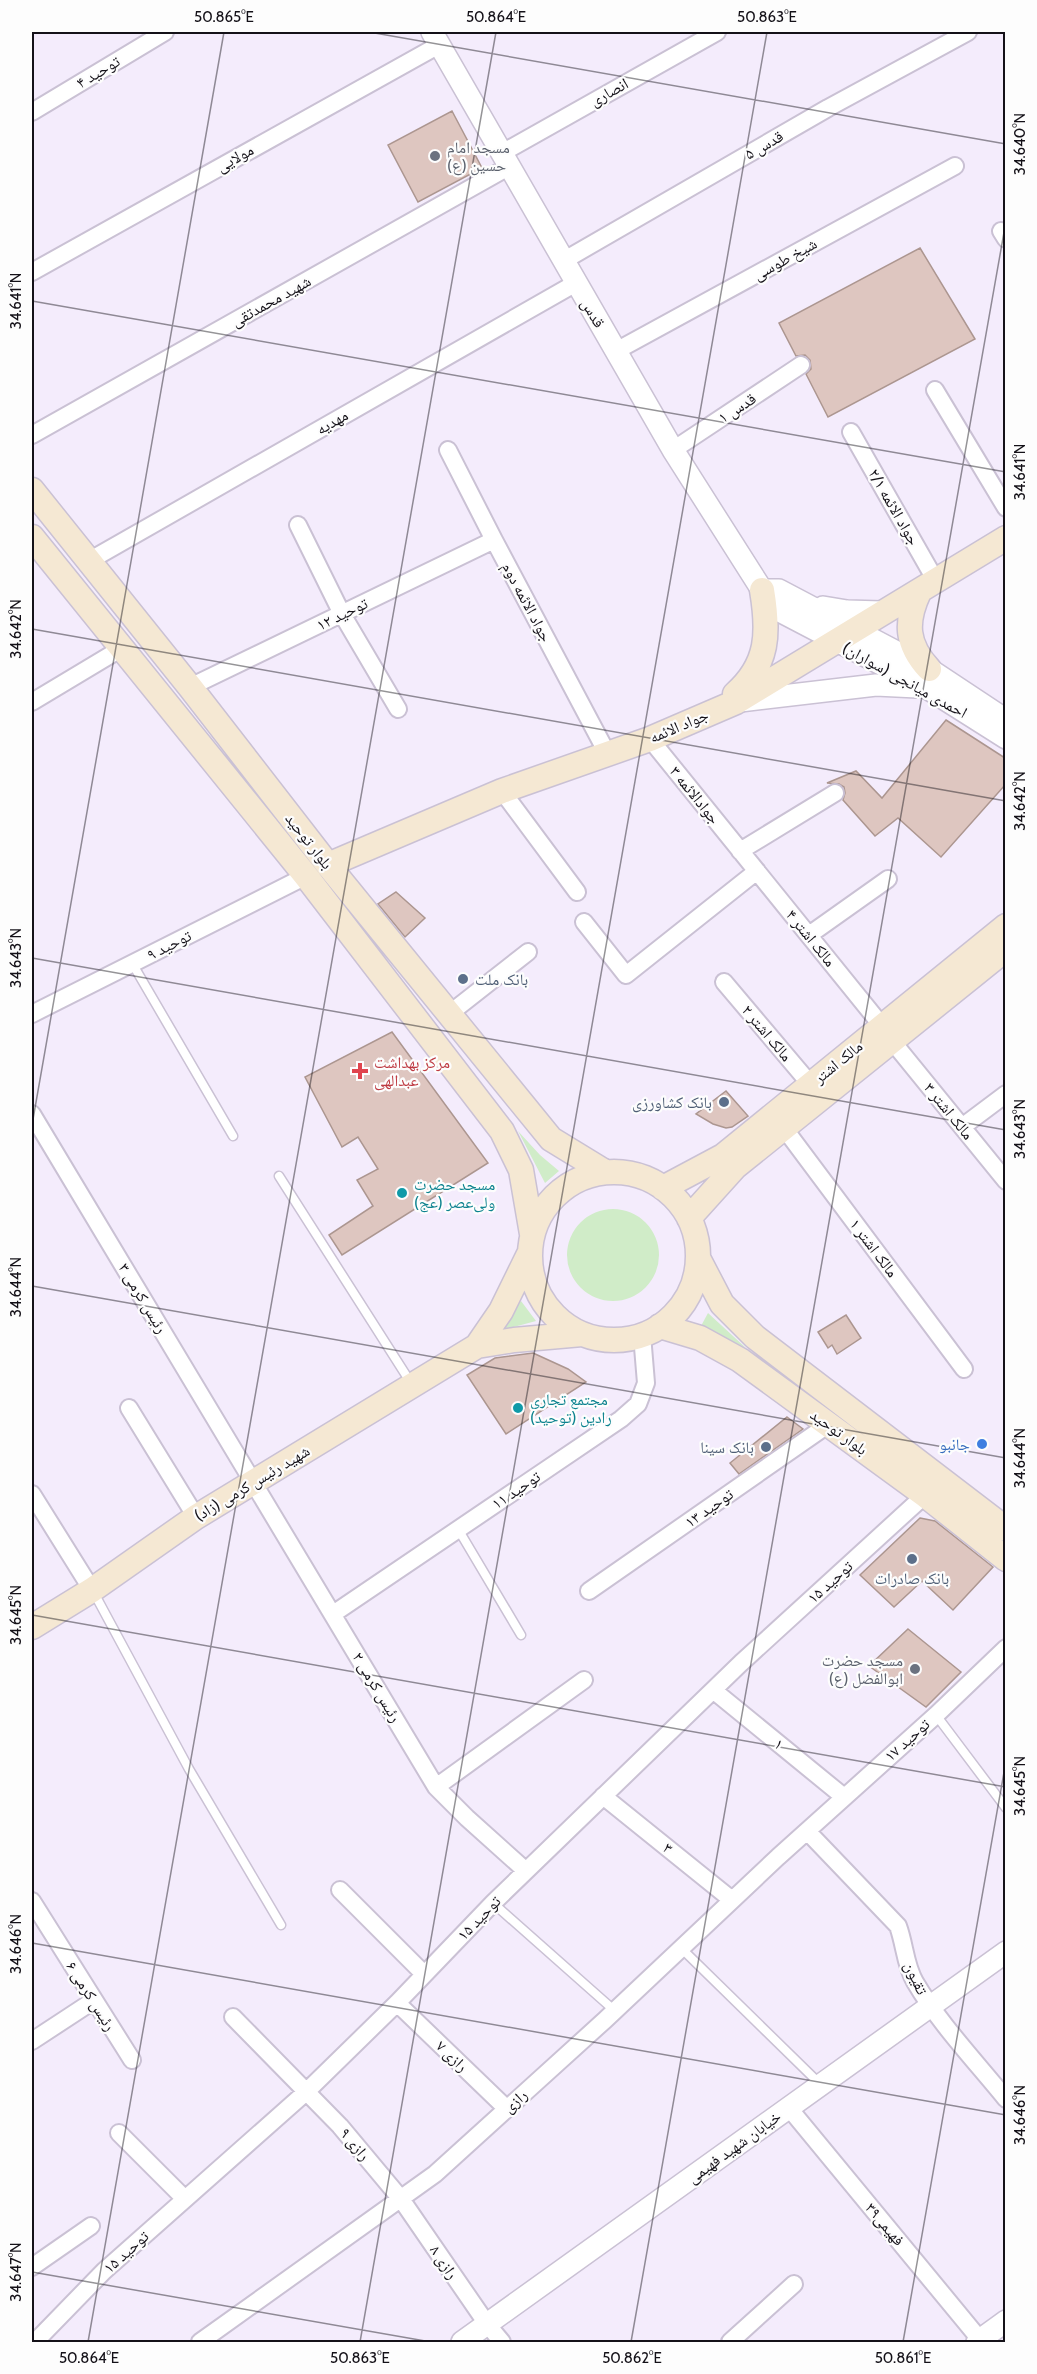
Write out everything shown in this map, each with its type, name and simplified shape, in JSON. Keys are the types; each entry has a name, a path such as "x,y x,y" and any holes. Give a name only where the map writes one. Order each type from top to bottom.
{"main road":[{"name":"بلوار توحید","path":"32,490 190,687 328,865 551,1139 605,1172"},
{"name":"بلوار توحید","path":"32,537 306,876 502,1131 521,1170 531,1244"},
{"name":"جواد الائمه","path":"328,865 502,791 650,739 726,706 1005,538"},
{"path":"927,586 911,609 909,625 911,643 928,678"},
{"path":"726,706 751,678 760,662 765,641 766,619 762,590"},
{"name":"مالک اشتر","path":"689,1218 735,1167 784,1128 1005,926"},
{"name":"مالک اشتر","path":"663,1188 723,1156 811,1085 887,1034 1005,949"},
{"path":"477,1346 501,1311 531,1244 540,1215 559,1192 585,1177 605,1172 625,1173 645,1178 663,1188 678,1202 689,1218 696,1238 698,1258 695,1278 676,1313 651,1331 622,1340 602,1339 582,1334 564,1324 549,1310 538,1293 531,1274 531,1244"},
{"name":"بلوار توحید","path":"698,1258 722,1304 755,1337 1005,1529"},
{"name":"بلوار توحید","path":"651,1331 700,1338 740,1360 925,1495 1005,1559"},
{"path":"477,1346 582,1334"},
{"name":"شهید رئیس کرمی (زاد)","path":"32,1627 92,1590 196,1517 477,1346"}],"street":[{"name":"توحید ۴","path":"32,112 165,32"},
{"name":"انصاری","path":"506,160 717,32"},
{"name":"قدس ۵","path":"563,261 828,108 968,32"},
{"name":"قدس","path":"435,38 673,450 770,606 844,635"},
{"name":"مولایی","path":"32,272 435,38"},
{"name":"شهید محمدتقی","path":"32,435 506,160"},
{"name":"شیخ طوسی","path":"616,351 955,166"},
{"name":"مهدیه","path":"87,561 576,283"},
{"name":"قدس ۱","path":"673,450 801,365"},
{"path":"935,390 1005,508"},
{"name":"جواد الائمه ۲/۱","path":"851,432 927,586"},
{"name":"جواد الائمه دوم","path":"448,450 607,753"},
{"path":"298,525 342,614 398,709"},
{"name":"توحید ۱۲","path":"190,687 494,540"},
{"path":"762,590 779,590 844,635"},
{"path":"798,601 847,611 882,612"},
{"name":"احمدی میانجی (سواران)","path":"844,635 1005,720"},
{"path":"32,702 122,648"},
{"path":"726,706 928,678"},
{"name":"احمدی میانجی (سواران)","path":"928,678 1005,738"},
{"name":"جوادالائمه ۳","path":"650,739 740,851"},
{"path":"502,791 577,892"},
{"path":"740,851 835,793"},
{"name":"مالک اشتر ۴","path":"740,851 887,1034"},
{"path":"584,922 626,975 757,871"},
{"name":"توحید ۹","path":"32,1014 306,876"},
{"path":"809,936 888,879"},
{"path":"449,1014 528,952"},
{"name":"مالک اشتر ۲","path":"724,982 811,1085"},
{"name":"مالک اشتر ۳","path":"887,1034 1005,1181"},
{"path":"962,1127 1005,1094"},
{"name":"رئیس کرمی ۳","path":"32,1114 255,1482"},
{"name":"مالک اشتر ۱","path":"784,1128 964,1369"},
{"name":"توحید ۱۱","path":"333,1614 621,1419 638,1404 646,1383 651,1331"},
{"path":"129,1408 196,1517"},
{"name":"توحید ۱۳","path":"589,1591 830,1424"},
{"name":"رئیس کرمی ۲","path":"255,1482 436,1787 526,1871"},
{"path":"32,1494 92,1590"},
{"name":"توحید ۱۵","path":"35,2343 104,2271 306,2092 397,2003 493,1903 603,1796 713,1690 925,1495"},
{"name":"توحید ۱۷","path":"807,1831 1005,1648"},
{"path":"436,1787 584,1680"},
{"name":"۱","path":"713,1690 844,1797"},
{"name":"۳","path":"603,1796 732,1900"},
{"name":"رازی","path":"200,2343 435,2174 615,2011 807,1831"},
{"name":"تقیون","path":"807,1831 898,1926 904,1943 906,1964 931,2006 1005,2099"},
{"path":"340,1890 424,1974"},
{"name":"رئیس کرمی ۶","path":"32,1901 132,2060"},
{"name":"خیابان شهید فهیمی","path":"462,2343 1005,1952"},
{"path":"32,2041 93,2001"},
{"name":"رازی ۷","path":"397,2003 507,2109"},
{"name":"رازی ۹","path":"233,2017 340,2126 401,2199"},
{"name":"فهیمی۳۹","path":"789,2108 980,2342"},
{"path":"119,2133 185,2199"},
{"name":"رازی ۸","path":"401,2199 502,2343"},
{"path":"32,2267 91,2226"},
{"path":"730,2343 794,2284"},
{"path":"980,2342 1005,2321"}],"lane":[{"path":"132,963 233,1136"},
{"path":"279,1176 413,1386"},
{"path":"458,1529 521,1635"},
{"path":"92,1590 189,1769 281,1925"},
{"path":"936,1714 1005,1808"},
{"path":"493,1903 615,2011"},
{"path":"681,1948 821,2085"}],"green space":[{"path":"518,1131 540,1155 559,1171 545,1183"},
{"path":"604,1209 622,1209 639,1216 652,1229 659,1246 659,1264 652,1281 639,1294 622,1301 604,1301 587,1294 574,1281 567,1264 567,1246 574,1229 587,1216"},
{"path":"521,1301 536,1321 499,1331"},
{"path":"708,1313 746,1348 701,1326"}],"building":[{"name":"مسجد امام حسین (ع)","path":"452,111 482,168 418,202 388,145"},
{"path":"920,248 975,339 828,417 806,374 811,369 810,360 805,355 796,356 779,323"},
{"path":"946,720 1005,758 1005,785 941,857 898,818 875,836 843,800 844,787 827,783 856,771 882,798"},
{"path":"396,892 425,918 405,937 378,904"},
{"path":"392,1032 488,1163 342,1255 329,1235 373,1206 357,1180 378,1169 358,1137 342,1147 305,1077"},
{"name":"بانک کشاورزی","path":"726,1091 748,1116 732,1127 726,1128 713,1124 696,1114"},
{"path":"846,1315 861,1338 837,1354 832,1345 828,1348 818,1332"},
{"name":"مجتمع تجاری رادین (توحید)","path":"533,1353 568,1369 586,1382 506,1434 467,1375 495,1358"},
{"name":"بانک سینا","path":"787,1417 803,1429 739,1474 730,1463"},
{"name":"بانک صادرات","path":"920,1518 935,1521 993,1567 953,1610 922,1581 894,1607 860,1575"},
{"name":"مسجد حضرت ابوالفضل (ع)","path":"908,1629 961,1672 926,1707 869,1666"}],"place":[{"name":"مسجد امام حسین (ع)","path":"435,156"},
{"name":"بانک ملت","path":"463,979"},
{"name":"مرکز بهداشت عبدالهی","path":"360,1071"},
{"name":"بانک کشاورزی","path":"724,1102"},
{"name":"مسجد حضرت ولی‌عصر (عج)","path":"402,1193"},
{"name":"مجتمع تجاری رادین (توحید)","path":"518,1408"},
{"name":"جانبو","path":"982,1444"},
{"name":"بانک سینا","path":"766,1447"},
{"name":"بانک صادرات","path":"912,1559"},
{"name":"مسجد حضرت ابوالفضل (ع)","path":"915,1669"}]}
